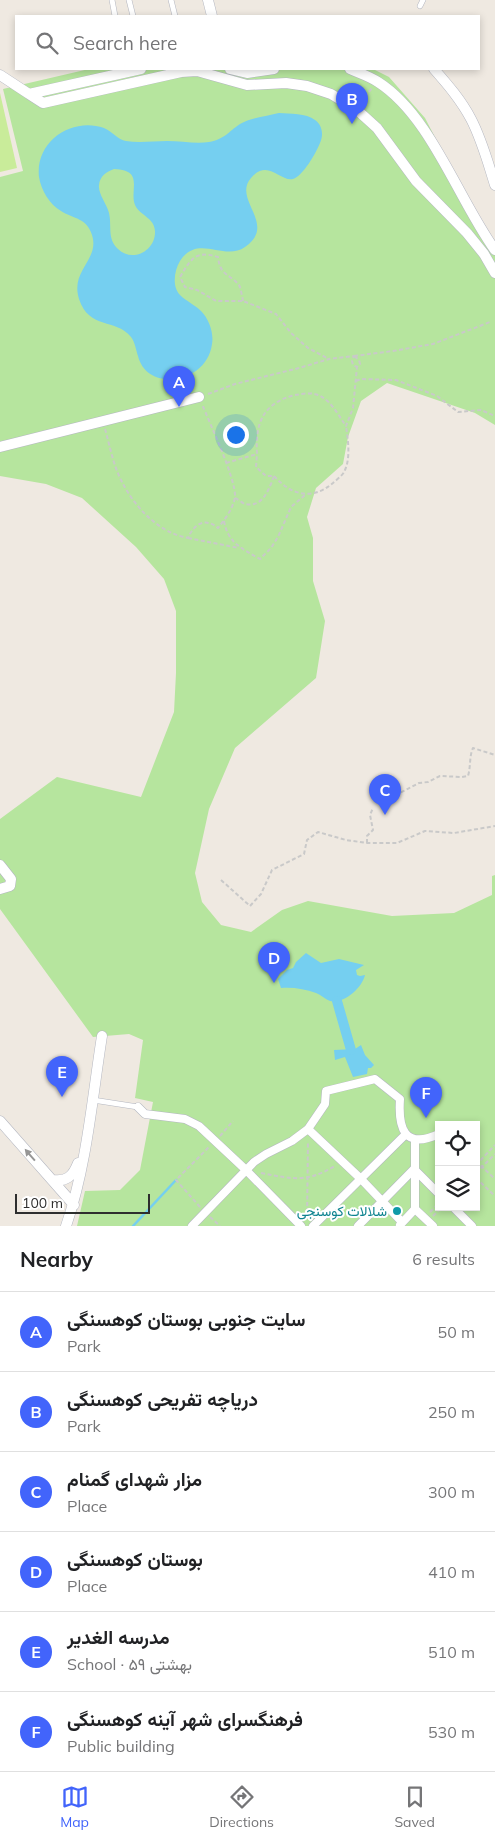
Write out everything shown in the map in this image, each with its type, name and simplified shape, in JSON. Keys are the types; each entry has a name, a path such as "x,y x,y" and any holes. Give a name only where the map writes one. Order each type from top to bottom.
{"street":[{"path":"208,0 212,15"},
{"path":"29,94 137,70"},
{"path":"234,70 247,73 267,70"},
{"path":"352,70 377,81 398,98 421,126 495,250"},
{"path":"435,70 454,93 471,120 495,185"},
{"path":"0,75 43,103 181,72 197,71 247,84 286,83 307,86 332,94 356,108 377,128 416,181 467,233 484,254 495,273"},
{"path":"483,149 495,166"},
{"path":"0,447 200,397"},
{"path":"0,864 11,879 10,886 0,889"},
{"path":"66,1226 74,1205 102,1036"},
{"path":"192,1226 254,1162 292,1141 308,1129 325,1104 326,1090 375,1079 400,1099 400,1124 405,1135 415,1140 435,1135"},
{"path":"138,1107 145,1114 185,1119 199,1126 301,1226"},
{"path":"0,1121 74,1205"},
{"path":"308,1129 360,1179 400,1224 415,1209"},
{"path":"313,1226 405,1135"},
{"path":"415,1140 415,1209 428,1222"},
{"path":"52,1180 64,1180 74,1173 85,1146"},
{"path":"414,1170 435,1190"},
{"path":"358,1226 414,1170"},
{"path":"457,1211 472,1226"}],"lane":[{"path":"112,0 116,15"},
{"path":"129,0 133,15"},
{"path":"171,0 175,15"},
{"path":"420,6 423,0"},
{"path":"92,1100 138,1107"}],"path":[{"path":"243,300 239,286 219,264 218,257 206,254 195,257 180,277 185,287 197,290 216,301 243,300 276,314 291,333 308,348 329,359"},
{"path":"188,538 191,530 202,522 208,522 218,528 235,498 235,490 226,463 200,397 235,384 329,359 433,344 490,322"},
{"path":"354,356 353,366 357,367"},
{"path":"224,520 226,531 232,541 260,559 271,548 278,537 291,507 305,495 330,485 344,473 348,456 346,426 353,408 357,367 360,364 359,360 354,356"},
{"path":"356,381 361,379 396,380 437,396 458,412 481,410 495,416"},
{"path":"305,495 282,485 274,476 266,476 256,467 257,434 260,421 266,409 276,402 293,396 305,393 316,394 332,406 346,426"},
{"path":"103,420 117,470 142,512 158,525 177,536 242,548"},
{"path":"226,463 257,454"},
{"path":"235,498 245,504 259,503 267,494 274,476"},
{"path":"384,803 419,783 428,782 440,776 468,776 472,766 470,754 473,748 495,755"},
{"path":"367,843 367,836 373,830 370,815 373,808"},
{"path":"221,880 250,906 262,894 272,870 304,854 307,840 318,832 346,840 367,843 397,843 424,831 454,833 495,826"},
{"path":"220,1226 205,1213 176,1180 233,1121"},
{"path":"307,1226 308,1129"},
{"path":"480,1160 495,1145"},
{"path":"480,1168 495,1154"},
{"path":"246,1170 290,1178 308,1179 342,1162"},
{"path":"482,1166 495,1179"},
{"path":"480,1182 495,1196"},
{"path":"428,1222 435,1210"},
{"path":"428,1222 438,1211"}],"green space":[{"path":"85,70 375,70 389,77 425,118 495,253 495,425 475,413 387,383 361,401 348,437 343,464 316,488 307,517 313,538 313,581 325,621 316,678 235,748 209,809 195,873 202,902 221,925 251,932 282,910 308,901 392,916 454,913 492,895 492,876 495,875 495,1226 77,1226 85,1191 120,1190 140,1170 153,1102 135,1098 143,1040 129,1034 93,1037 0,909 0,819 57,777 141,797 174,712 176,611 164,579 136,547 82,498 46,484 0,476 0,177 23,171 3,89"},
{"path":"0,93 17,168 0,172"}],"water":[{"path":"279,113 298,114 315,120 321,127 322,133 318,147 305,169 293,179 288,179 268,170 257,172 251,178 247,186 247,195 256,221 257,230 254,238 245,247 229,252 203,248 195,249 187,253 180,261 175,274 177,292 204,314 212,331 212,344 208,358 200,368 189,375 176,379 164,379 153,375 144,368 134,341 125,331 96,320 83,309 77,289 78,280 92,251 92,235 87,225 57,208 47,197 39,177 39,164 43,153 49,143 58,135 68,129 80,126 92,125 104,128 126,141 204,143 219,139 244,122","holes":["114,169 124,170 133,177 134,199 137,209 150,220 155,231 152,244 142,253 136,255 124,253 112,241 109,213 99,188 101,179 106,173"]},
{"path":"306,953 321,963 339,959 364,965 356,970 357,975 365,975 363,980 352,994 335,1001 330,1001 308,990 281,988 278,979 287,970 293,968 296,962"},
{"path":"361,1045 365,1055 374,1065 368,1068 367,1074 353,1077 345,1057 335,1060 334,1050 355,1049"}],"waterway":[{"path":"337,1001 351,1050"},
{"path":"133,1226 176,1180"}],"place":[{"name":"دریاچه تفریحی کوهسنگی","path":"352,124"},
{"name":"سایت جنوبی بوستان کوهسنگی","path":"179,407"},
{"name":"مزار شهدای گمنام","path":"385,815"},
{"name":"بوستان کوهسنگی","path":"274,983"},
{"name":"مدرسه الغدیر","path":"62,1097"},
{"name":"فرهنگسرای شهر آینه کوهسنگی","path":"426,1118"},
{"name":"شلالات کوسنجی","path":"397,1211"}]}
